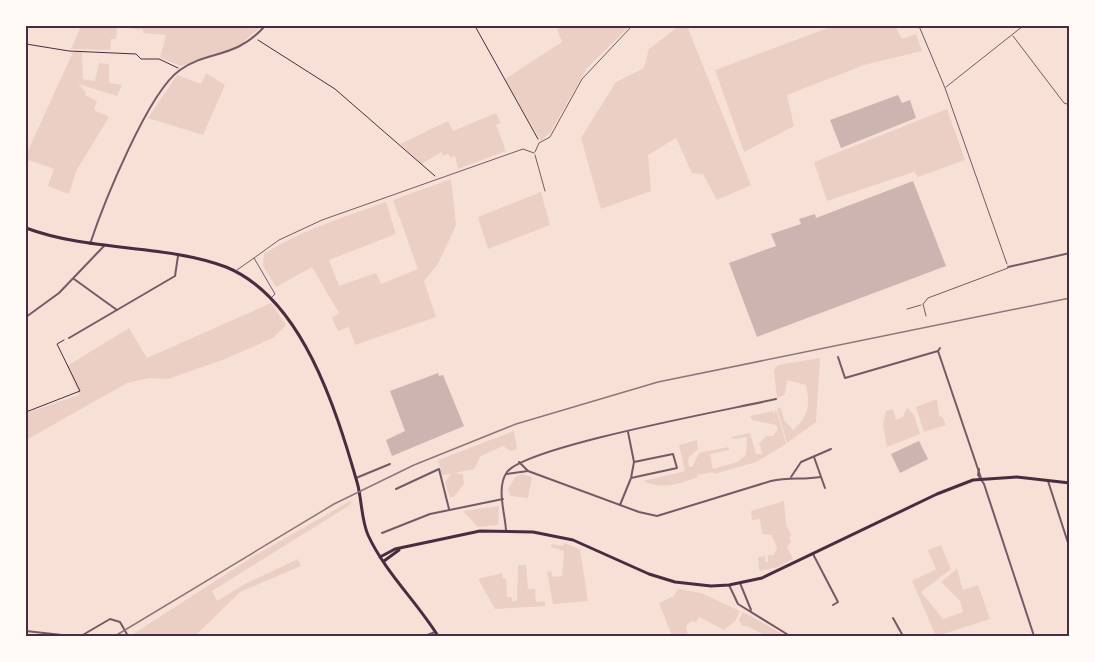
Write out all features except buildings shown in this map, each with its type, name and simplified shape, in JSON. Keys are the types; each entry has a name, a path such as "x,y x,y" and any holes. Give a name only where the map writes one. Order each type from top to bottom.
{"main road":[{"path":"26,228 90,244 210,262 254,282 272,297 294,327 327,395 356,478 365,528 380,557 403,585 436,634"},
{"path":"380,557 391,550 480,531 533,532 573,540 649,574 675,582 711,586 729,585 762,578 937,494 981,479 1017,477 1070,483"},
{"path":"384,561 401,549"}],"street":[{"path":"90,244 112,186 132,144 170,79 192,63 236,49 264,26"},
{"path":"26,317 74,279 104,246"},
{"path":"1008,267 1070,253"},
{"path":"69,338 175,276 178,256"},
{"path":"74,279 117,310"},
{"path":"838,357 845,378 939,350 1034,636"},
{"path":"506,530 502,484 506,474 519,462 574,444 776,399"},
{"path":"620,505 631,478 634,462 628,432"},
{"path":"519,462 528,471 620,505 657,516 790,477 801,462 831,449"},
{"path":"631,478 677,468 674,454 634,462"},
{"path":"814,457 825,488"},
{"path":"356,478 390,464"},
{"path":"396,489 439,469 449,509"},
{"path":"506,474 528,471"},
{"path":"790,477 798,481 821,477"},
{"path":"1048,481 1070,549"},
{"path":"382,533 449,509 503,500"},
{"path":"813,554 838,602 833,605"},
{"path":"740,583 751,610"},
{"path":"729,585 735,602 790,636"},
{"path":"894,618 903,636"},
{"path":"81,636 110,619 120,622 128,636"},
{"path":"26,631 71,636"},
{"path":"424,636 436,634"}],"lane":[{"path":"545,191 534,153 539,143 550,136 582,79 632,26"},
{"path":"907,309 923,304 928,298 1008,267 945,88 919,26"},
{"path":"945,88 1023,26"},
{"path":"1012,35 1064,103 1070,105"},
{"path":"236,272 295,231 524,149 534,153"},
{"path":"254,258 275,294 272,297"},
{"path":"923,304 926,316"}],"path":[{"path":"474,26 539,143"},
{"path":"254,36 335,88 438,180"},
{"path":"26,44 69,51 136,54 141,58 159,59 181,69"},
{"path":"26,412 80,391 57,344 69,338"}],"shaded area":[{"path":"81,26 262,26 238,46 181,66 160,58 166,35 143,33 143,30 117,27 116,39 111,39 110,50 71,49"},
{"path":"561,26 630,26 587,68 550,133 541,141 505,79 562,42 557,29"},
{"path":"679,26 687,26 751,185 717,200 703,174 692,173 676,138 648,155 651,191 601,209 581,138 616,82 644,68 649,49"},
{"path":"833,26 895,26 902,39 916,34 922,51 864,65 787,95 794,126 744,152 715,70"},
{"path":"82,51 83,79 95,81 99,63 109,64 109,83 122,85 117,96 78,84 86,92 85,95 97,101 94,110 109,117 76,171 69,194 48,186 54,169 26,159 26,155 73,52"},
{"path":"206,73 225,85 203,135 148,118 177,75 201,84"},
{"path":"947,109 965,160 918,177 914,172 827,201 814,162"},
{"path":"496,113 501,123 496,125 506,151 458,169 455,156 451,158 448,154 443,156 441,152 422,164 400,144 448,121 453,131"},
{"path":"451,179 456,225 438,264 424,281 436,317 355,345 349,327 338,331 332,318 339,313 312,267 276,287 263,266 264,254 278,245 386,202 396,234 329,260 339,286 376,273 381,284 418,269 393,200"},
{"path":"541,192 550,225 488,249 478,217"},
{"path":"271,303 286,325 273,338 225,359 168,379 149,378 127,383 26,440 26,413 79,395 67,366 129,328 147,358"},
{"path":"820,358 816,422 787,443 777,409 781,407 784,420 793,430 807,410 806,385 787,380 785,394 777,399 774,370 778,365"},
{"path":"937,399 939,417 942,416 946,425 924,432 916,407"},
{"path":"907,408 914,415 920,434 887,447 883,425 886,411 893,409 896,420 903,417"},
{"path":"776,409 786,444 756,462 714,474 713,472 699,475 697,470 698,477 670,485 664,486 643,481 685,471 679,445 697,440 698,449 688,458 689,467 692,467 699,453 729,447 729,450 710,454 713,469 737,462 746,455 747,437 732,439 731,437 750,433 756,454 763,454 759,444 766,436 773,436 778,429 776,425 752,420 750,416 773,411 774,414"},
{"path":"514,431 517,449 511,451 503,446 481,456 474,469 454,473 463,474 464,484 454,497 450,497 445,482 451,474 442,475 438,460"},
{"path":"522,474 532,477 528,498 511,496 508,489 515,477"},
{"path":"352,500 350,505 212,591 217,601 243,585 298,559 301,566 240,592 195,636 130,636 254,556"},
{"path":"784,501 786,524 791,535 789,537 791,542 787,546 793,559 778,567 759,571 758,557 765,556 765,562 768,562 768,555 774,555 777,547 771,535 762,534 760,519 752,520 751,511"},
{"path":"499,506 498,525 478,527 463,511"},
{"path":"564,543 580,549 588,601 553,604 547,572 551,571 553,577 562,576 564,551 551,547 551,544 563,546"},
{"path":"941,545 951,569 921,592 943,619 963,612 960,601 941,582 957,569 963,590 978,585 990,619 937,636 929,636 935,634 912,581 936,569 928,550"},
{"path":"518,565 526,565 528,589 535,589 536,602 545,601 545,606 495,609 478,579 502,573 503,579 506,579 507,597 512,597 512,601 517,601"},
{"path":"678,589 701,593 740,611 735,621 724,630 699,617 696,622 691,621 686,626 688,636 672,636 659,603 674,596"},
{"path":"743,612 786,636 767,636 747,626 742,626 739,620"}],"railway":[{"path":"115,636 334,504 414,465 516,424 658,382 1070,298"}]}
